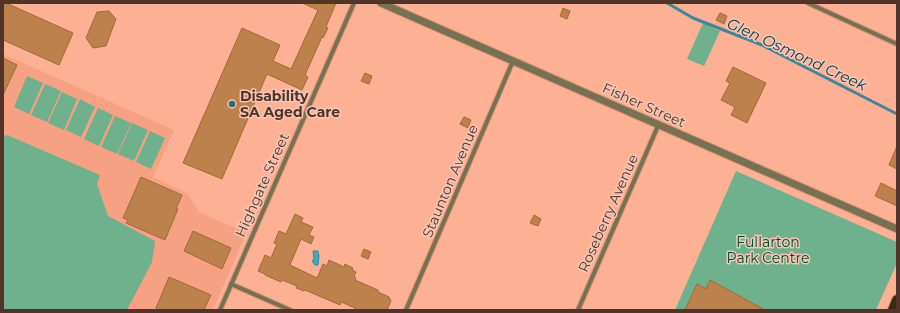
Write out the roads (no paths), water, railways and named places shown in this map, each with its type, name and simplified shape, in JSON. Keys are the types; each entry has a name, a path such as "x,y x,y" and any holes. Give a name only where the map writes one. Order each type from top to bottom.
{"main road":[{"path":"893,310 897,300"}],"street":[{"name":"Highgate Street","path":"220,310 354,3"},
{"name":"Fisher Street","path":"381,3 513,60 658,126 897,229"},
{"path":"808,3 897,44"},
{"name":"Staunton Avenue","path":"406,310 513,60"},
{"name":"Roseberry Avenue","path":"578,310 658,126"},
{"path":"231,284 290,310"}],"water":[{"path":"313,251 318,251 318,265 315,265 312,261 314,259"}],"waterway":[{"name":"Glen Osmond Creek","path":"667,3 693,18 762,45 897,114"}],"place":[{"name":"Disability SA Aged Care","path":"232,104"}],"park label":[{"name":"Fullarton Park Centre","path":"768,250"}]}
